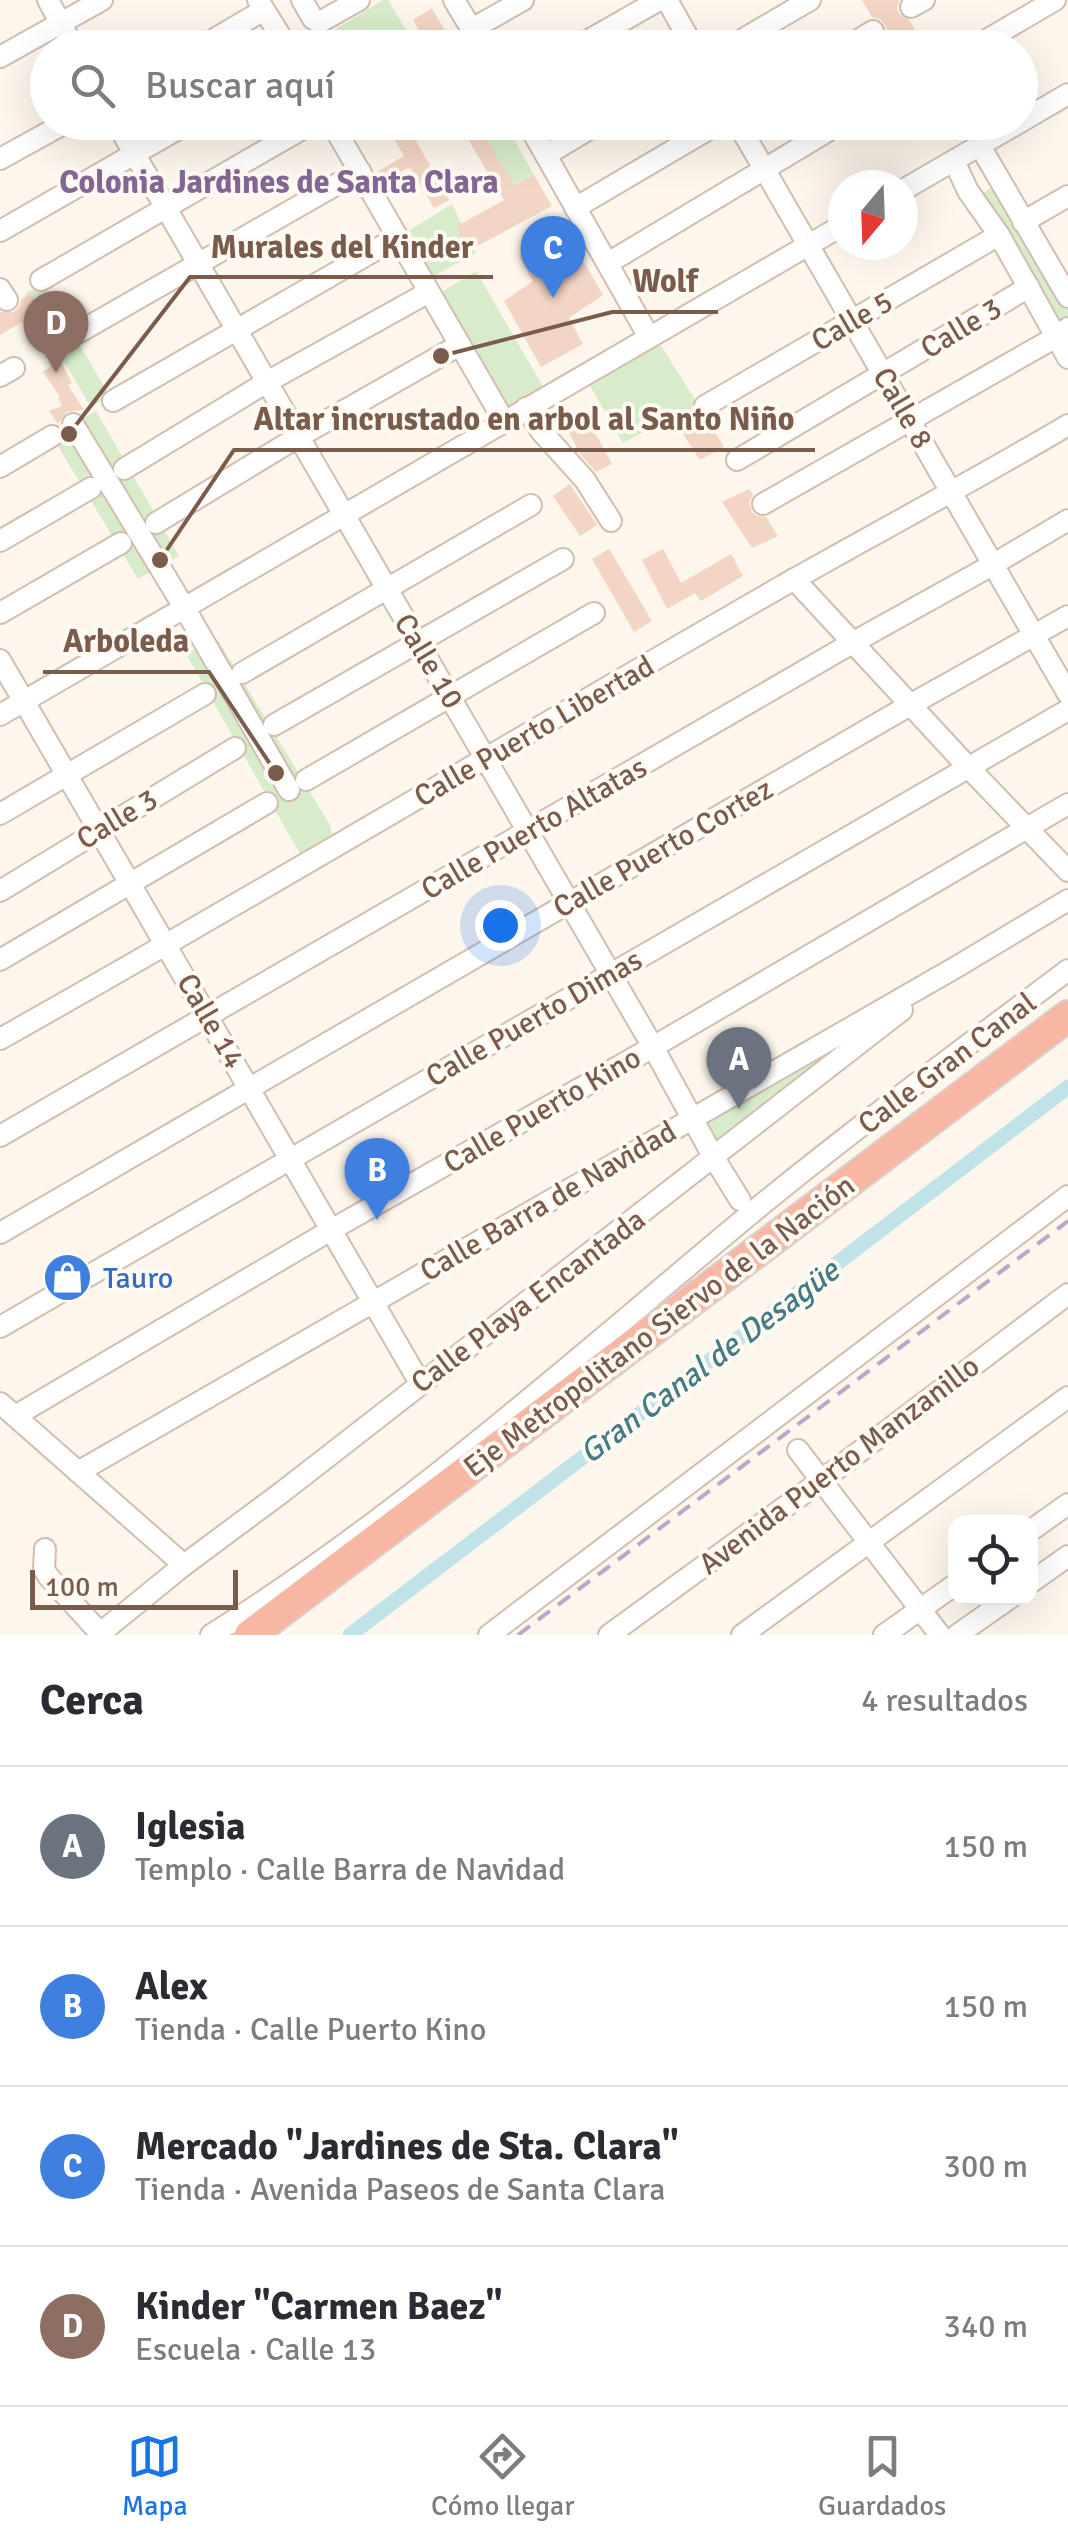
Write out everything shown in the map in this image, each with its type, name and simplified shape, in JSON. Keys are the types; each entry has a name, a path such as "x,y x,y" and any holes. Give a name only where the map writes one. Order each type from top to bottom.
{"highway":[{"path":"874,1164 950,1084 1068,994"},
{"name":"Eje Metropolitano Siervo de la Nación","path":"250,1635 1068,1016"},
{"name":"Eje Metropolitano Siervo de la Nación","path":"280,1635 1068,1042"}],"street":[{"path":"48,0 64,30"},
{"path":"50,30 102,0"},
{"path":"302,0 312,18 320,22 359,0"},
{"path":"454,0 472,30"},
{"path":"487,30 523,0"},
{"path":"607,30 663,0 682,30"},
{"path":"759,30 810,0"},
{"path":"1004,30 1055,0"},
{"path":"225,30 261,5 277,30"},
{"path":"0,56 30,40"},
{"path":"1038,112 1068,94"},
{"path":"0,159 34,140"},
{"name":"Calle 10","path":"126,140 740,1200"},
{"path":"0,231 159,140"},
{"path":"41,280 283,140"},
{"path":"342,140 504,421"},
{"path":"537,140 650,337"},
{"path":"546,155 571,140"},
{"path":"576,208 691,140"},
{"name":"Calle 8","path":"748,140 1068,694"},
{"path":"608,263 812,140"},
{"path":"918,181 990,140"},
{"path":"980,146 1023,222 1060,268 1068,297"},
{"path":"954,161 1028,287 1062,332 1068,358"},
{"path":"74,334 360,171"},
{"path":"1023,222 1068,196"},
{"path":"0,715 828,234"},
{"path":"113,401 398,236"},
{"name":"Calle 5","path":"705,406 998,236"},
{"name":"Calle 3","path":"737,460 1028,287"},
{"path":"124,469 267,382 429,292"},
{"path":"763,504 1062,332"},
{"path":"156,523 458,346"},
{"path":"526,408 585,480 611,521"},
{"path":"73,424 297,785 594,612"},
{"name":"Calle Puerto Libertad","path":"0,1039 794,579 1068,426"},
{"path":"0,466 52,436"},
{"path":"0,541 91,488"},
{"path":"242,673 531,505"},
{"name":"Calle Puerto Altatas","path":"0,1136 1068,520"},
{"path":"0,612 121,543"},
{"path":"274,725 563,559"},
{"path":"794,579 1068,870"},
{"name":"Calle Puerto Cortez","path":"0,1232 1068,616"},
{"name":"Calle 14","path":"0,660 420,1383"},
{"path":"0,814 205,694"},
{"name":"Calle Puerto Dimas","path":"0,1327 1068,710"},
{"name":"Calle 3","path":"0,890 235,748"},
{"path":"0,960 266,803"},
{"name":"Calle Puerto Kino","path":"8,1409 654,1046 1068,804"},
{"name":"Calle Barra de Navidad","path":"78,1472 1068,900"},
{"name":"Calle Playa Encantada","path":"99,1634 958,966"},
{"name":"Calle Gran Canal","path":"211,1635 341,1547 466,1452 748,1217 1068,970"},
{"path":"488,1635 1068,1196"},
{"name":"Avenida Puerto Manzanillo","path":"610,1635 1068,1294"},
{"path":"742,1635 1068,1397"},
{"path":"8,1409 184,1565"},
{"path":"798,1450 940,1635"},
{"path":"1038,1525 1068,1504"},
{"path":"45,1549 44,1569 48,1576 99,1634"},
{"path":"1038,1577 1068,1556"},
{"path":"884,1635 948,1590"},
{"path":"958,1635 1000,1605"}],"green space":[{"path":"388,0 406,30 334,30"},
{"path":"487,140 514,140 534,175 515,186"},
{"path":"1000,182 1068,298 1068,368 973,199"},
{"path":"452,204 476,253 430,278 407,232"},
{"path":"476,271 545,390 498,418 430,299"},
{"path":"43,284 110,396 91,407 25,294"},
{"path":"660,344 697,403 623,443 590,386"},
{"path":"96,411 179,556 138,579 52,436"},
{"path":"218,640 330,825 332,834 300,854 186,654"},
{"path":"877,1025 714,1153 697,1120"}],"building":[{"path":"862,0 899,0 899,14 915,30 887,30 880,19 872,17"},
{"path":"432,8 445,30 419,30 413,20"},
{"path":"395,140 416,140 449,200 434,208 410,167 383,181 377,172 404,156"},
{"path":"469,140 487,140 515,186 534,175 552,206 468,251 457,226 504,200"},
{"path":"566,231 603,295 569,318 583,344 541,367 504,301 533,281 519,256"},
{"path":"31,293 42,310 0,335 0,312 14,312 21,299"},
{"path":"60,360 72,383 68,385 84,410 67,412 58,424 49,411 62,406 60,397 43,372"},
{"path":"691,406 697,417 707,419 724,447 700,460 672,417"},
{"path":"584,413 612,464 596,472 581,455 563,422"},
{"path":"570,484 597,525 580,536 553,496"},
{"path":"749,489 753,495 749,503 752,512 766,517 778,536 752,548 722,502"},
{"path":"609,549 652,621 634,632 592,559"},
{"path":"663,549 681,583 731,554 743,576 701,601 695,593 667,609 642,560"}],"waterway":[{"name":"Gran Canal de Desagüe","path":"350,1635 1068,1087"}],"railway":[{"path":"518,1635 1068,1221"}],"place":[{"name":"Mercado \"Jardines de Sta. Clara\"","path":"553,298"},
{"name":"Wolf","path":"441,356"},
{"name":"Kinder \"Carmen Baez\"","path":"56,373"},
{"name":"Murales del Kinder","path":"69,434"},
{"name":"Altar incrustado en arbol al Santo Niño","path":"160,560"},
{"name":"Arboleda","path":"276,773"},
{"name":"Iglesia","path":"739,1109"},
{"name":"Alex","path":"377,1220"},
{"name":"Tauro","path":"68,1278"}],"district":[{"name":"Colonia Jardines de Santa Clara","path":"279,182"}]}
